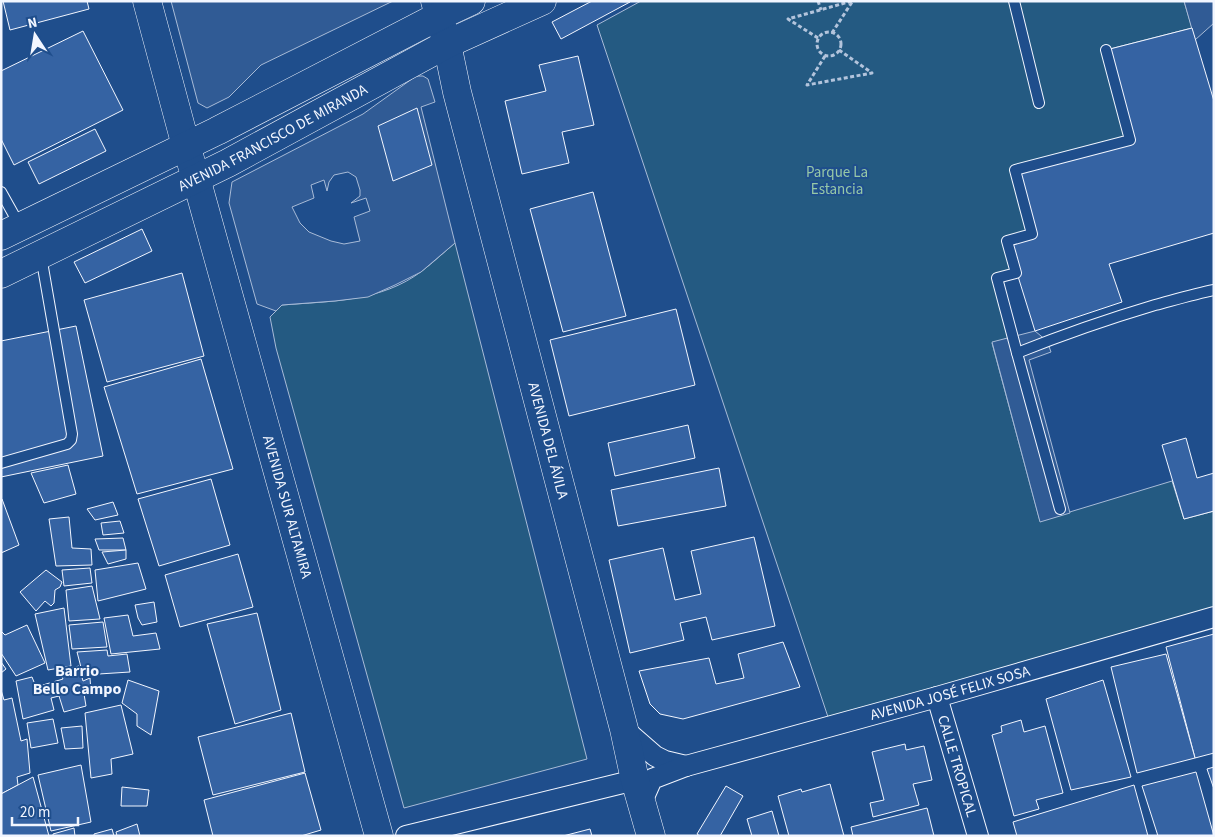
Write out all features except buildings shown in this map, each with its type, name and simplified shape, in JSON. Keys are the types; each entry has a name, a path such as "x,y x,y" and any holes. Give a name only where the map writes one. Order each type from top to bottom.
{"main road":[{"name":"AVENIDA SUR ALTAMIRA","path":"147,1 379,836"},
{"name":"AVENIDA FRANCISCO DE MIRANDA","path":"11,231 186,146 437,9 471,1"},
{"name":"AVENIDA FRANCISCO DE MIRANDA","path":"1,274 228,163 447,44 542,1"},
{"name":"AVENIDA DEL ÁVILA","path":"437,9 651,836"}],"street":[{"name":"AVENIDA JOSÉ FELIX SOSA","path":"644,809 644,797 652,779 686,766 937,697 1214,617"},
{"name":"CALLE TROPICAL","path":"937,697 978,836"},
{"path":"624,729 655,756 665,761 686,766"},
{"path":"406,836 635,780"}],"lane":[{"path":"1014,1 1039,103"},
{"path":"1060,509 997,278 1016,273 1007,241 1032,234 1015,170 1130,140 1106,50"},
{"path":"1,192 11,231"},
{"path":"1,463 67,444 71,440 70,424 41,255"},
{"path":"1018,353 1056,337 1138,310 1214,290"}],"path":[{"path":"818,1 820,10"},
{"path":"818,38 788,19 852,1"},
{"path":"832,33 852,1"},
{"path":"824,33 832,33 840,40 839,50 833,56 825,56 818,48 818,38 824,33"},
{"path":"825,56 807,85 872,72 839,50"}],"green space":[{"name":"Parque La Estancia","path":"641,1 1184,1 1192,28 1106,50 1134,144 1032,234 1016,273 997,278 1012,337 992,343 1040,521 1172,481 1184,519 1214,511 1214,616 831,726 597,25"},
{"path":"455,243 587,759 404,808 276,348 270,317 282,305 337,301 390,289 422,271"}],"shaded area":[{"path":"171,1 393,1 261,65 229,97 207,108 198,103"},
{"path":"1184,1 1214,1 1214,23 1195,40"},
{"path":"416,76 423,76 428,79 435,102 421,107 455,243 421,272 368,297 282,305 276,311 257,304 229,203 232,182 363,114","holes":["348,172 356,177 360,196 351,203 366,198 370,211 354,217 360,241 344,244 331,241 309,232 300,223 292,207 314,198 311,185 324,180 327,191 329,182 334,175"]},
{"path":"1035,331 1047,341 1051,352 1029,360 1070,513 1040,522 992,342"}],"district":[{"name":"Barrio Bello Campo","path":"77,679"}]}
